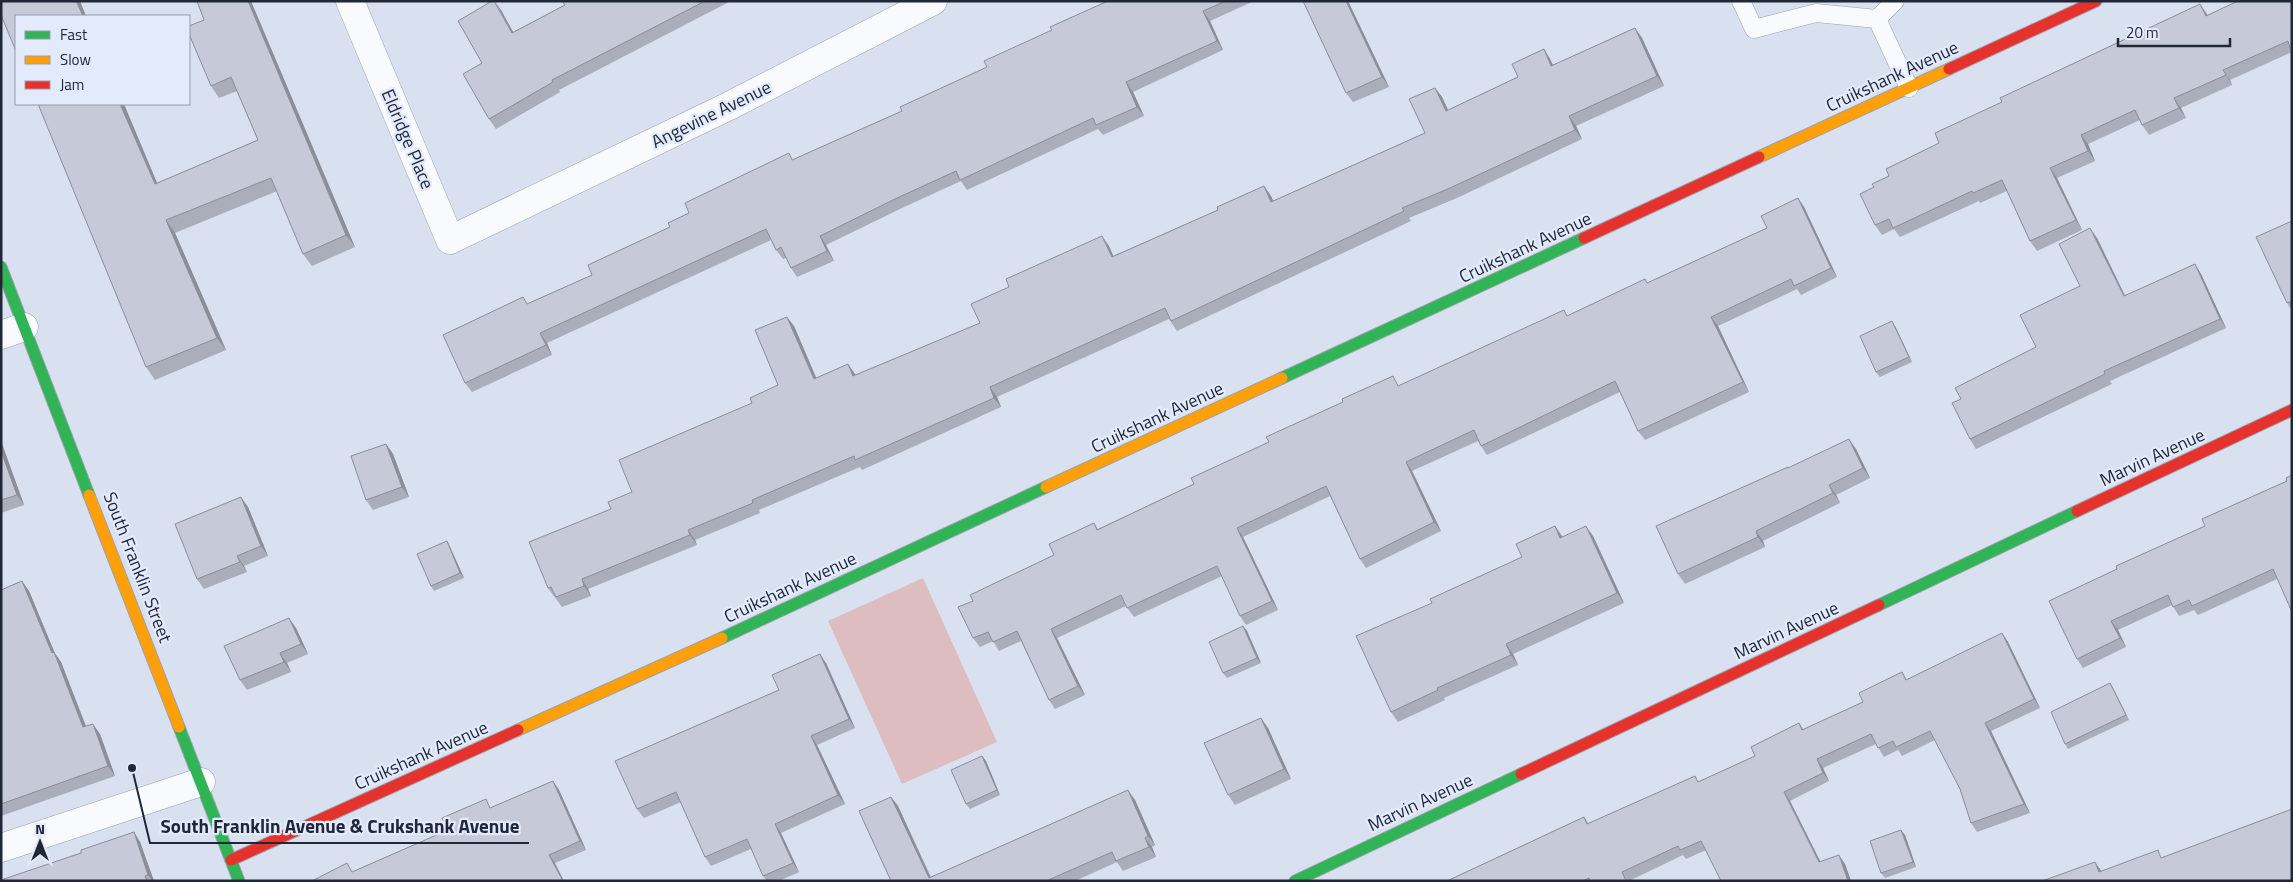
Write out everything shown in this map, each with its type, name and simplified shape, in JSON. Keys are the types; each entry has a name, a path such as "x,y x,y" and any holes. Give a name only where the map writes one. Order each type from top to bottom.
{"street":[{"name":"Eldridge Place","path":"350,1 450,240 487,223"},
{"name":"Angevine Avenue","path":"487,223 727,107 933,1"},
{"name":"Cruikshank Avenue","path":"232,860 726,636 2096,1"},
{"name":"South Franklin Street","path":"1,267 13,331 201,782 239,881"},
{"name":"Marvin Avenue","path":"1295,881 2292,410"},
{"path":"1,848 201,782"}],"lane":[{"path":"1741,1 1754,29 1816,13 1877,19"},
{"path":"1877,19 1895,1"},
{"path":"1877,19 1909,88"}],"shaded area":[{"path":"923,578 997,742 902,784 828,621"}],"building":[{"path":"1,1 76,1 83,15 15,15 15,49 1,15"},
{"path":"197,1 248,1 346,235 303,254 271,178 166,220 217,338 146,367 38,105 120,105 155,184 258,140 231,77 211,86 190,36 190,26 204,20"},
{"path":"494,1 512,33 565,5 562,1 705,1 552,80 553,82 489,119 463,74 482,63 458,21"},
{"path":"1108,1 1226,1 1203,11 1217,41 1126,82 1137,107 1096,125 1093,118 960,180 956,171 895,199 820,236 827,251 791,268 781,247 776,250 766,229 540,333 546,345 465,383 443,335 523,297 527,304 592,275 588,265 670,227 668,223 689,213 685,203 789,153 792,160 902,111 900,107 987,67 984,61 1052,30 1050,27"},
{"path":"1303,1 1346,1 1382,77 1346,93"},
{"path":"2238,1 2292,1 2292,47 2290,48 2288,41 2223,70 2226,75 2174,98 2179,108 2142,125 2135,110 2081,135 2088,151 2050,168 2076,220 2030,241 2002,180 1973,193 1972,191 1893,228 1889,219 1875,225 1860,194 1874,187 1872,184 1889,176 1886,169 1939,143 1935,133 2002,102 2000,98 2200,4 2206,16"},
{"path":"1635,28 1657,76 1569,116 1575,130 1402,208 1404,211 1171,321 1165,308 990,387 994,398 855,460 854,456 752,500 753,503 688,530 690,535 582,579 584,586 556,597 551,587 548,588 529,542 611,509 608,502 632,492 619,460 752,403 750,398 778,385 755,330 787,317 814,379 848,364 853,376 980,323 971,304 1009,287 1006,279 1102,236 1112,257 1218,210 1217,207 1264,186 1271,202 1425,133 1409,99 1435,88 1446,111 1518,77 1512,64 1544,49 1551,66"},
{"path":"1798,198 1831,268 1794,286 1791,279 1711,317 1743,382 1638,431 1615,381 1481,446 1474,430 1406,462 1434,522 1360,559 1326,486 1237,528 1272,601 1240,616 1217,566 1127,608 1121,595 1051,629 1078,686 1049,700 1017,631 993,642 988,632 973,638 958,607 973,601 970,595 1054,555 1049,544 1094,523 1097,530 1194,484 1191,478 1269,442 1266,437 1343,402 1342,399 1393,376 1398,386 1564,310 1567,316 1645,279 1647,283 1767,228 1761,216"},
{"path":"2292,221 2292,301 2287,303 2256,237"},
{"path":"2090,228 2124,296 2195,264 2220,319 2104,371 2105,374 1970,439 1952,403 1961,399 1955,388 2036,347 2020,315 2080,286 2059,244"},
{"path":"1892,321 1909,357 1876,372 1860,336"},
{"path":"1849,439 1863,468 1829,485 1833,493 1756,531 1758,537 1678,574 1656,526"},
{"path":"386,444 402,487 366,500 351,456"},
{"path":"1,451 17,495 1,500"},
{"path":"2292,475 2292,612 2273,569 2192,606 2189,600 2173,607 2168,595 2111,621 2120,638 2077,659 2049,601 2117,569 2116,566 2205,526 2202,519 2287,481 2286,478"},
{"path":"241,497 261,546 237,556 240,562 197,579 175,524"},
{"path":"1555,526 1560,538 1586,526 1617,593 1506,644 1511,655 1437,688 1438,690 1391,712 1356,636 1432,603 1430,599 1522,557 1516,544"},
{"path":"447,541 460,573 431,586 417,554"},
{"path":"22,581 52,653 54,652 83,727 93,724 108,766 1,804 1,590"},
{"path":"289,618 301,644 280,653 284,662 240,680 224,646"},
{"path":"1243,626 1257,658 1223,673 1209,642"},
{"path":"2002,633 2034,699 1985,723 2024,804 1971,823 1960,789 1930,731 1896,747 1893,741 1878,748 1871,734 1817,759 1823,773 1784,792 1819,862 1839,855 1848,881 1721,881 1701,841 1680,850 1678,846 1622,872 1626,881 1590,881 1589,878 1583,881 1447,881 1584,817 1587,824 1695,776 1698,782 1755,756 1751,747 1799,723 1802,730 1863,702 1859,693 1902,672 1906,680"},
{"path":"820,654 849,719 811,736 838,795 775,824 793,863 763,876 747,839 705,857 676,792 637,809 615,761 779,690 772,675"},
{"path":"2110,683 2126,715 2065,744 2051,712"},
{"path":"1261,718 1284,769 1228,795 1204,743"},
{"path":"982,756 997,790 966,804 951,770"},
{"path":"553,781 580,841 549,855 563,881 312,881 347,863 352,872 448,830 442,818 486,799 490,808"},
{"path":"1128,790 1148,836 1145,838 1149,847 1116,861 1112,852 1046,881 891,881 859,811 891,797 929,878"},
{"path":"2292,809 2292,881 2042,881 2095,862 2099,872 2158,850 2161,858"},
{"path":"1901,830 1913,862 1881,873 1870,841"},
{"path":"134,832 148,875 145,876 147,881 1,881 81,853 81,850"}],"traffic: fast":[{"path":"1282,378 1584,238"},
{"path":"1,267 89,495"},
{"path":"722,638 1046,487"},
{"path":"1879,605 2077,511"},
{"path":"179,727 239,881"},
{"path":"1295,881 1521,774"}],"traffic: slow":[{"path":"1759,157 1949,69"},
{"path":"1046,487 1282,378"},
{"path":"89,495 179,727"},
{"path":"518,730 722,638"}],"traffic: jam":[{"path":"1949,69 2096,1"},
{"path":"1584,238 1759,157"},
{"path":"2077,511 2292,410"},
{"path":"1521,774 1879,605"},
{"path":"231,860 518,730"}],"place":[{"name":"South Franklin Avenue & Crukshank Avenue","path":"132,768"}]}
